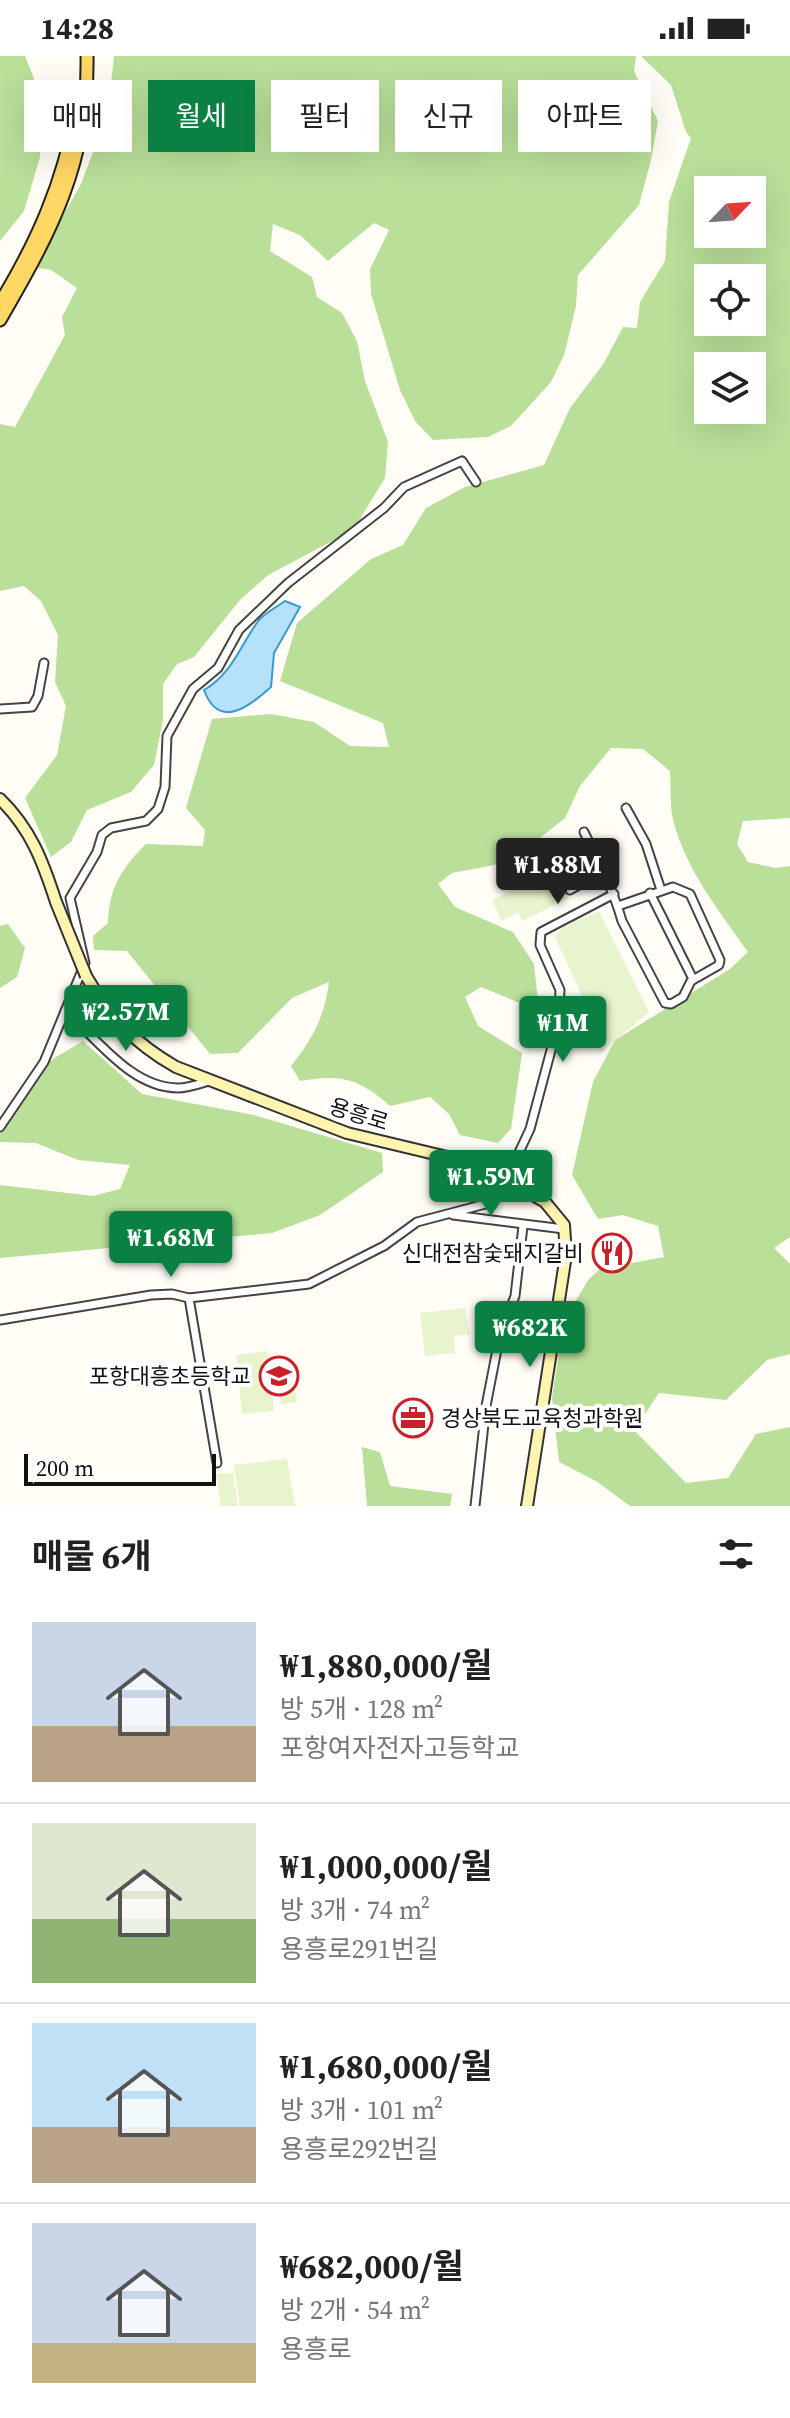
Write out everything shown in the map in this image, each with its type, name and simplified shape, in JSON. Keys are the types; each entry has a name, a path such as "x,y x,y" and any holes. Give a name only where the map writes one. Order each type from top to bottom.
{"main road":[{"path":"0,303 40,234 60,180 76,115 80,56"},
{"path":"0,320 57,217 80,135 87,56"},
{"name":"용흥로","path":"0,799 18,816 38,850 86,976 110,1016 152,1053 209,1081 347,1133 464,1161 545,1202 564,1229"},
{"path":"527,1506 566,1255 564,1229"}],"street":[{"path":"0,1127 44,1062 85,963 70,898 97,852 102,835 111,828 146,821 158,809 165,787 167,736 193,689 218,668 239,630 261,607 384,508 398,491 451,462 462,461 476,482"},
{"path":"0,709 32,707 38,696 44,663"},
{"path":"626,808 646,844 661,890"},
{"path":"584,832 618,906 665,1003 671,1004 683,997 693,979 719,965 720,960 690,894 673,887 618,906"},
{"path":"570,890 603,872"},
{"path":"650,893 693,979"},
{"path":"0,1320 151,1295 172,1294 189,1298 309,1284 384,1246 417,1222 489,1203 506,1180 530,1129 558,1024 560,990 540,945 541,932 614,894"},
{"path":"65,1011 126,1068 154,1085 179,1089 209,1081"},
{"path":"447,1215 564,1229"},
{"path":"475,1506 486,1406 500,1334 515,1296 523,1226"},
{"path":"189,1298 217,1463"}],"green space":[{"path":"0,56 25,56 34,80 24,80 24,152 40,152 40,157 24,211 0,241"},
{"path":"114,56 636,56 634,71 638,80 518,80 518,152 651,152 651,106 658,121 651,160 639,205 578,275 576,306 564,355 551,382 511,426 488,437 433,440 415,421 400,390 371,294 370,269 389,230 374,223 328,261 300,235 273,224 270,251 312,277 317,297 342,313 357,341 365,381 388,442 385,478 353,530 268,575 240,600 194,657 177,664 163,684 163,720 154,765 131,792 87,810 71,842 51,857 25,798 57,755 66,706 55,682 58,635 41,601 24,586 0,591 0,424 15,427 65,335 62,317 77,288 51,270 34,267 81,184 93,152 132,152 132,80 111,80"},
{"path":"641,56 790,56 790,818 743,821 737,844 748,862 775,868 790,866 790,1237 774,1248 790,1264 790,1354 767,1360 726,1400 659,1393 634,1430 686,1483 728,1478 756,1434 790,1427 790,1506 630,1506 596,1481 559,1462 552,1398 564,1320 589,1279 600,1269 664,1257 658,1226 623,1215 598,1219 572,1175 593,1082 615,1040 730,969 748,952 703,887 684,852 672,815 670,771 643,749 611,748 580,786 565,818 526,849 494,865 452,873 438,884 455,907 513,932 534,964 539,1011 481,987 465,997 478,1026 522,1053 511,1129 498,1143 460,1135 449,1114 430,1097 390,1106 368,1089 348,1080 327,1078 300,1081 291,1066 316,1027 329,982 292,998 238,1053 210,1054 127,951 94,950 93,936 108,923 111,899 118,880 146,844 203,846 205,830 186,808 212,719 271,714 314,722 350,746 389,747 383,723 280,681 297,623 371,559 403,545 426,508 465,487 544,465 570,408 604,363 623,327 637,328 640,302 665,261 669,202 691,138 686,132 671,85"},
{"path":"554,871 569,898 522,921 518,912 502,921 492,900"},
{"path":"599,911 649,1012 600,1053 593,1040 599,1032 555,937 562,928"},
{"path":"8,924 25,948 17,977 0,988 0,926"},
{"path":"83,1041 142,1094 254,1115 382,1153 383,1172 320,1215 272,1233 0,1258 0,1185 93,1196 120,1189 130,1165 78,1160 36,1143 0,1142 0,1134 46,1063"},
{"path":"465,1308 470,1334 454,1336 455,1353 425,1356 420,1313"},
{"path":"267,1351 274,1411 242,1414 236,1355"},
{"path":"293,1375 297,1402 281,1404 277,1376"},
{"path":"362,1447 380,1452 390,1486 452,1494 450,1506 367,1506"},
{"path":"287,1459 295,1506 240,1506 234,1465"},
{"path":"233,1473 238,1506 221,1506 216,1474"}],"water":[{"path":"285,601 300,607 274,653 271,687 245,707 226,712 218,710 204,690 229,667 259,620"}],"place":[{"name":"신대전참숯돼지갈비","path":"612,1253"},
{"name":"포항대흥초등학교","path":"279,1376"},
{"name":"경상북도교육청과학원","path":"413,1418"}]}
